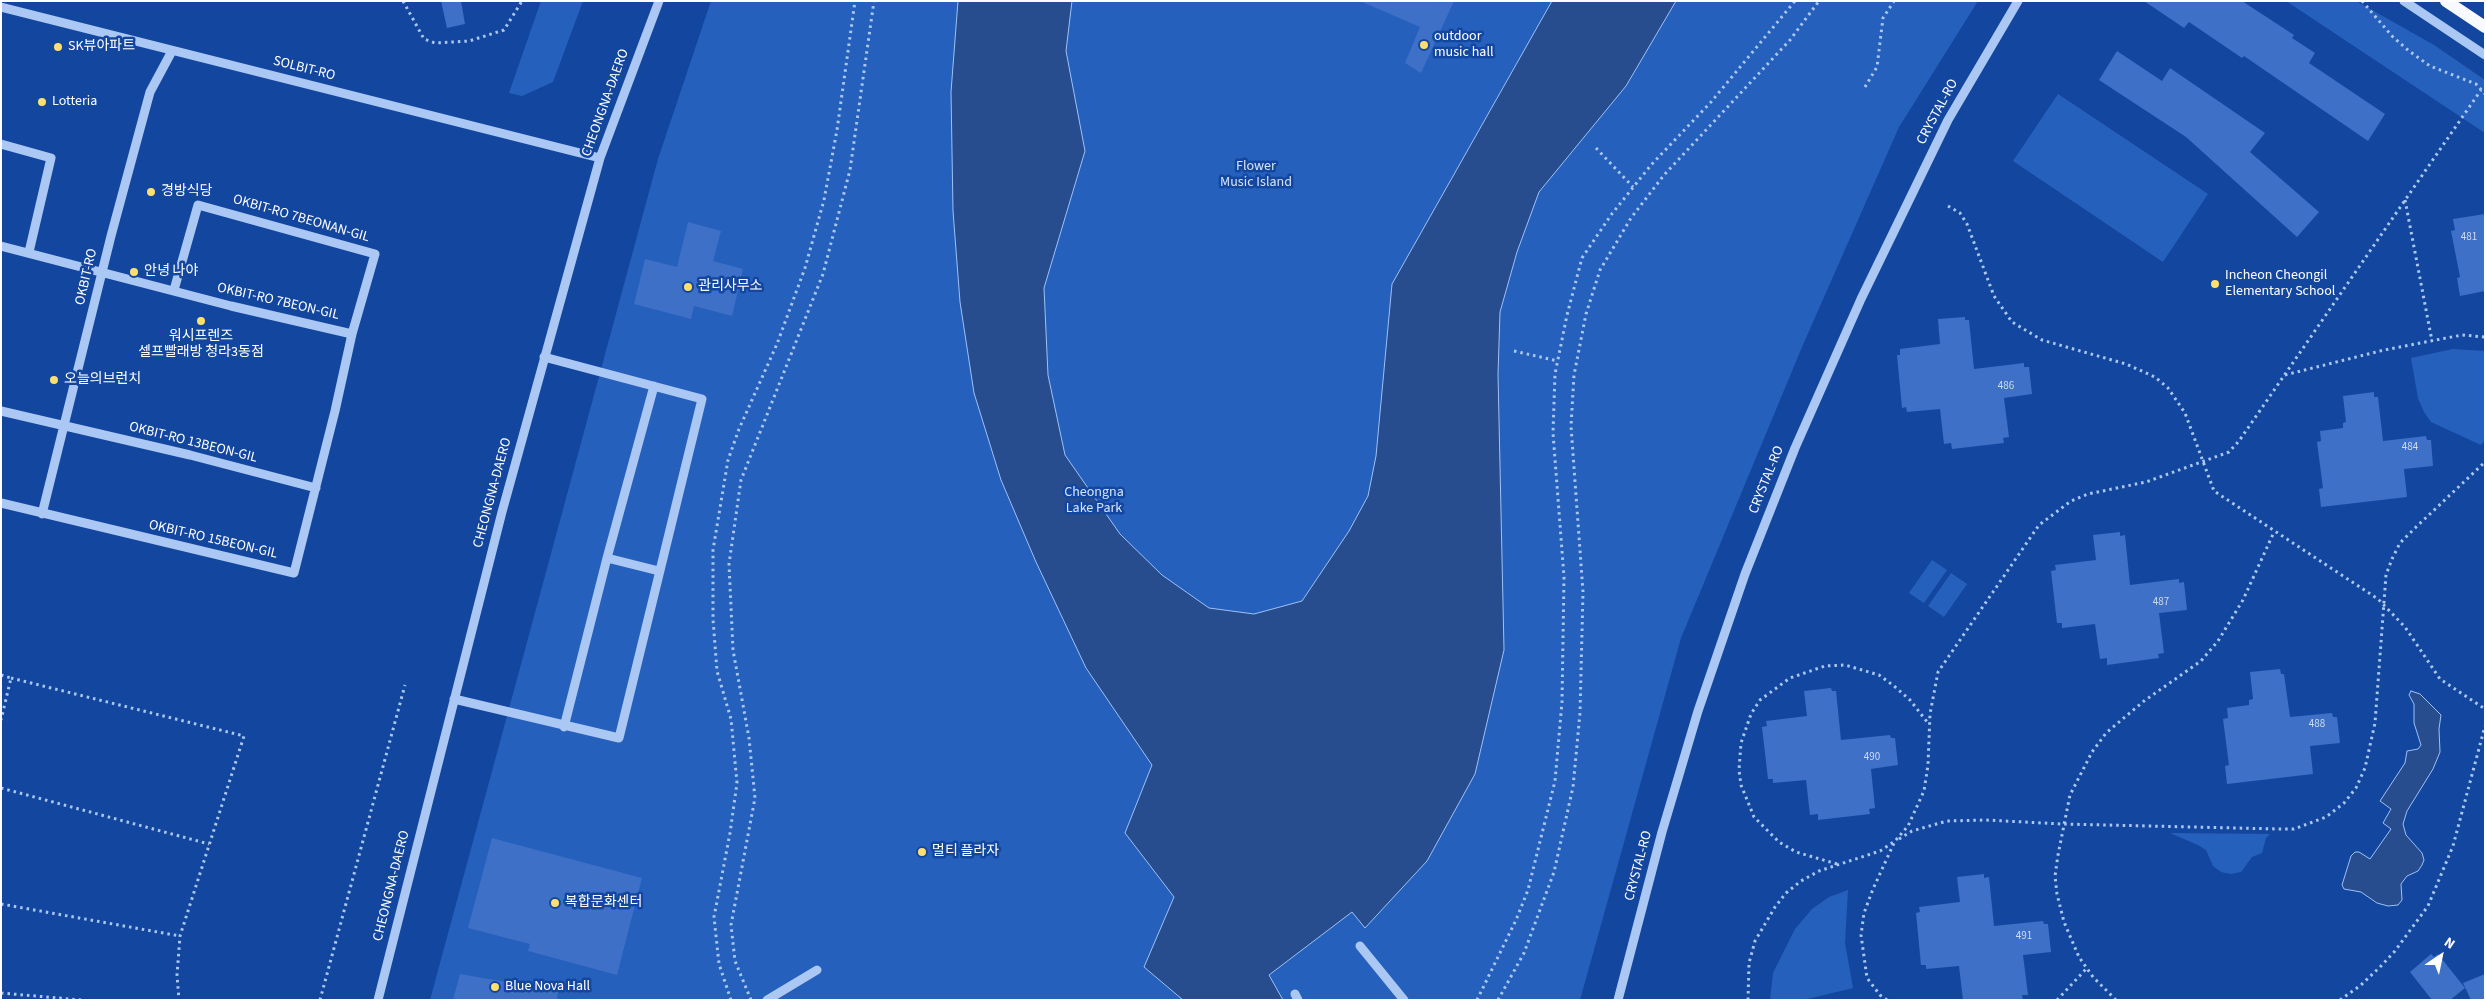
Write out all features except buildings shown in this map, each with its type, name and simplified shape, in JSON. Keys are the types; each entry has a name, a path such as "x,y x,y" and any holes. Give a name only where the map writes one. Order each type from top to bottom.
{"main road":[{"path":"2446,1 2485,27"}],"street":[{"name":"CHEONGNA-DAERO","path":"378,1000 544,357 600,158 659,1"},
{"name":"CRYSTAL-RO","path":"1618,1000 1662,832 1698,712 1745,574 1795,448 1858,308 1941,135 1981,62 2018,1"},
{"path":"2404,1 2485,56"},
{"name":"SOLBIT-RO","path":"1,8 600,158"},
{"name":"OKBIT-RO","path":"42,514 102,271 150,92 172,51"},
{"path":"1,144 51,158 29,252"},
{"name":"OKBIT-RO 7BEONAN-GIL","path":"174,290 198,204 375,254 352,334"},
{"name":"OKBIT-RO 7BEON-GIL","path":"1,246 352,334 316,488"},
{"path":"454,700 564,727 619,738 702,399 544,357"},
{"path":"564,727 607,558 654,386"},
{"name":"OKBIT-RO 13BEON-GIL","path":"1,411 316,488"},
{"name":"OKBIT-RO 15BEON-GIL","path":"42,514 294,573 316,488"},
{"path":"1,503 42,514"},
{"path":"607,558 659,571"},
{"path":"1360,946 1404,1000"},
{"path":"768,1000 817,970"}],"path":[{"path":"403,1 424,39 435,43 469,41 504,30 522,1"},
{"path":"731,1000 719,964 714,917 730,833 737,783 731,718 717,670 713,619 713,550 728,460 739,429 777,344 805,268 824,200 837,130 855,1"},
{"path":"751,1000 735,961 731,925 755,798 749,738 733,650 728,564 742,480 823,274 850,170 874,1"},
{"path":"1477,1000 1516,920 1528,890 1555,780 1562,702 1564,577 1553,433 1558,361 1567,315 1582,258 1611,215 1633,187 1775,28 1795,1"},
{"path":"1498,1000 1524,953 1554,872 1573,787 1580,713 1583,592 1570,426 1574,375 1586,314 1600,270 1631,218 1664,175 1790,40 1819,1"},
{"path":"1865,87 1877,67 1883,18 1894,1"},
{"path":"2362,1 2392,36 2409,51 2430,66 2469,80 2485,94"},
{"path":"1887,1000 1880,995 1866,978 1861,936 1864,913 1872,890 1895,841 1908,826 1924,791 1928,765 1929,724 1933,692 1938,672 2039,525 2071,501 2088,494 2146,482 2229,452 2285,375 2481,90"},
{"path":"1596,148 1633,187"},
{"path":"2405,200 2432,341"},
{"path":"1948,206 1960,213 1967,224 1994,296 2012,322 2042,340 2126,364 2156,377 2168,388 2181,407 2214,491 2383,604 2405,627 2440,679 2485,709"},
{"path":"2285,375 2384,350 2462,335 2485,337"},
{"path":"1514,351 1558,361"},
{"path":"1748,1000 1749,963 1755,941 1775,906 1786,893 1801,881 1838,864 1859,859 1912,831 1947,820 2294,829 2326,817 2344,804 2356,788 2366,768 2375,723 2386,575 2400,543 2485,462"},
{"path":"2116,1000 2087,968 2070,938 2057,894 2055,876 2062,824 2070,795 2080,772 2106,733 2137,706 2201,661 2218,641 2243,600 2274,532"},
{"path":"1838,864 1816,860 1796,852 1779,842 1754,817 1741,784 1739,770 1740,743 1751,714 1760,700 1790,678 1825,666 1845,665 1879,675 1910,700 1929,724"},
{"path":"1,675 244,736 180,936 177,975 179,1000"},
{"path":"1,720 12,678"},
{"path":"320,1000 405,686"},
{"path":"2340,1000 2360,985 2395,951 2428,906 2453,846 2485,726"},
{"path":"1,788 210,844"},
{"path":"1,904 180,936"},
{"path":"2057,1000 2087,968"},
{"path":"1,993 81,1000"}],"green space":[{"path":"541,1 583,1 553,82 522,96 509,93"},
{"name":"Cheongna Lake Park","path":"711,1 1978,1 1899,127 1802,347 1681,638 1580,1000 430,1000 658,159"},
{"path":"2286,1 2356,1 2434,45 2485,80 2485,133"},
{"path":"2058,94 2208,194 2163,262 2013,161"},
{"path":"2453,349 2485,351 2485,440 2481,445 2431,422 2418,398 2411,358"},
{"path":"1932,560 1947,570 1924,603 1909,593"},
{"path":"1951,573 1967,584 1944,617 1928,606"},
{"path":"2170,833 2270,834 2266,838 2262,853 2252,857 2241,872 2231,874 2221,872 2213,866 2206,850"},
{"path":"1848,890 1845,943 1853,988 1803,1000 1770,1000 1773,973 1795,929 1812,909 1829,897"}],"shaded area":[{"path":"958,1 1072,1 1066,51 1085,151 1044,288 1048,375 1065,455 1120,534 1162,575 1209,608 1254,614 1302,601 1349,531 1368,496 1376,456 1392,284 1552,1 1676,1 1626,86 1539,192 1517,252 1500,312 1498,374 1504,650 1475,774 1427,861 1365,928 1352,912 1269,975 1283,1000 1183,1000 1144,967 1174,897 1125,833 1152,765 1086,668 1036,562 1001,480 974,393 960,302 953,211 951,92"},
{"path":"2411,691 2420,694 2441,715 2439,729 2440,752 2433,769 2407,811 2403,824 2406,835 2422,853 2424,860 2418,871 2407,876 2401,884 2402,900 2398,905 2388,906 2377,903 2361,892 2344,889 2342,885 2351,856 2355,852 2359,852 2370,859 2391,829 2383,823 2391,809 2380,801 2405,763 2407,751 2418,749 2421,745 2414,723 2414,704 2409,695"}],"place":[{"name":"outdoor music hall","path":"1424,45"},
{"name":"SK뷰아파트","path":"58,47"},
{"name":"Lotteria","path":"42,102"},
{"name":"경방식당","path":"151,192"},
{"name":"안녕 나야","path":"134,272"},
{"name":"Incheon Cheongil Elementary School","path":"2215,284"},
{"name":"관리사무소","path":"688,287"},
{"name":"워시프렌즈 셀프빨래방 청라3동점","path":"201,321"},
{"name":"오늘의브런치","path":"54,380"},
{"name":"멀티 플라자","path":"922,852"},
{"name":"복합문화센터","path":"555,903"},
{"name":"Blue Nova Hall","path":"495,987"}],"park label":[{"name":"Flower Music Island","path":"1256,176"}]}
